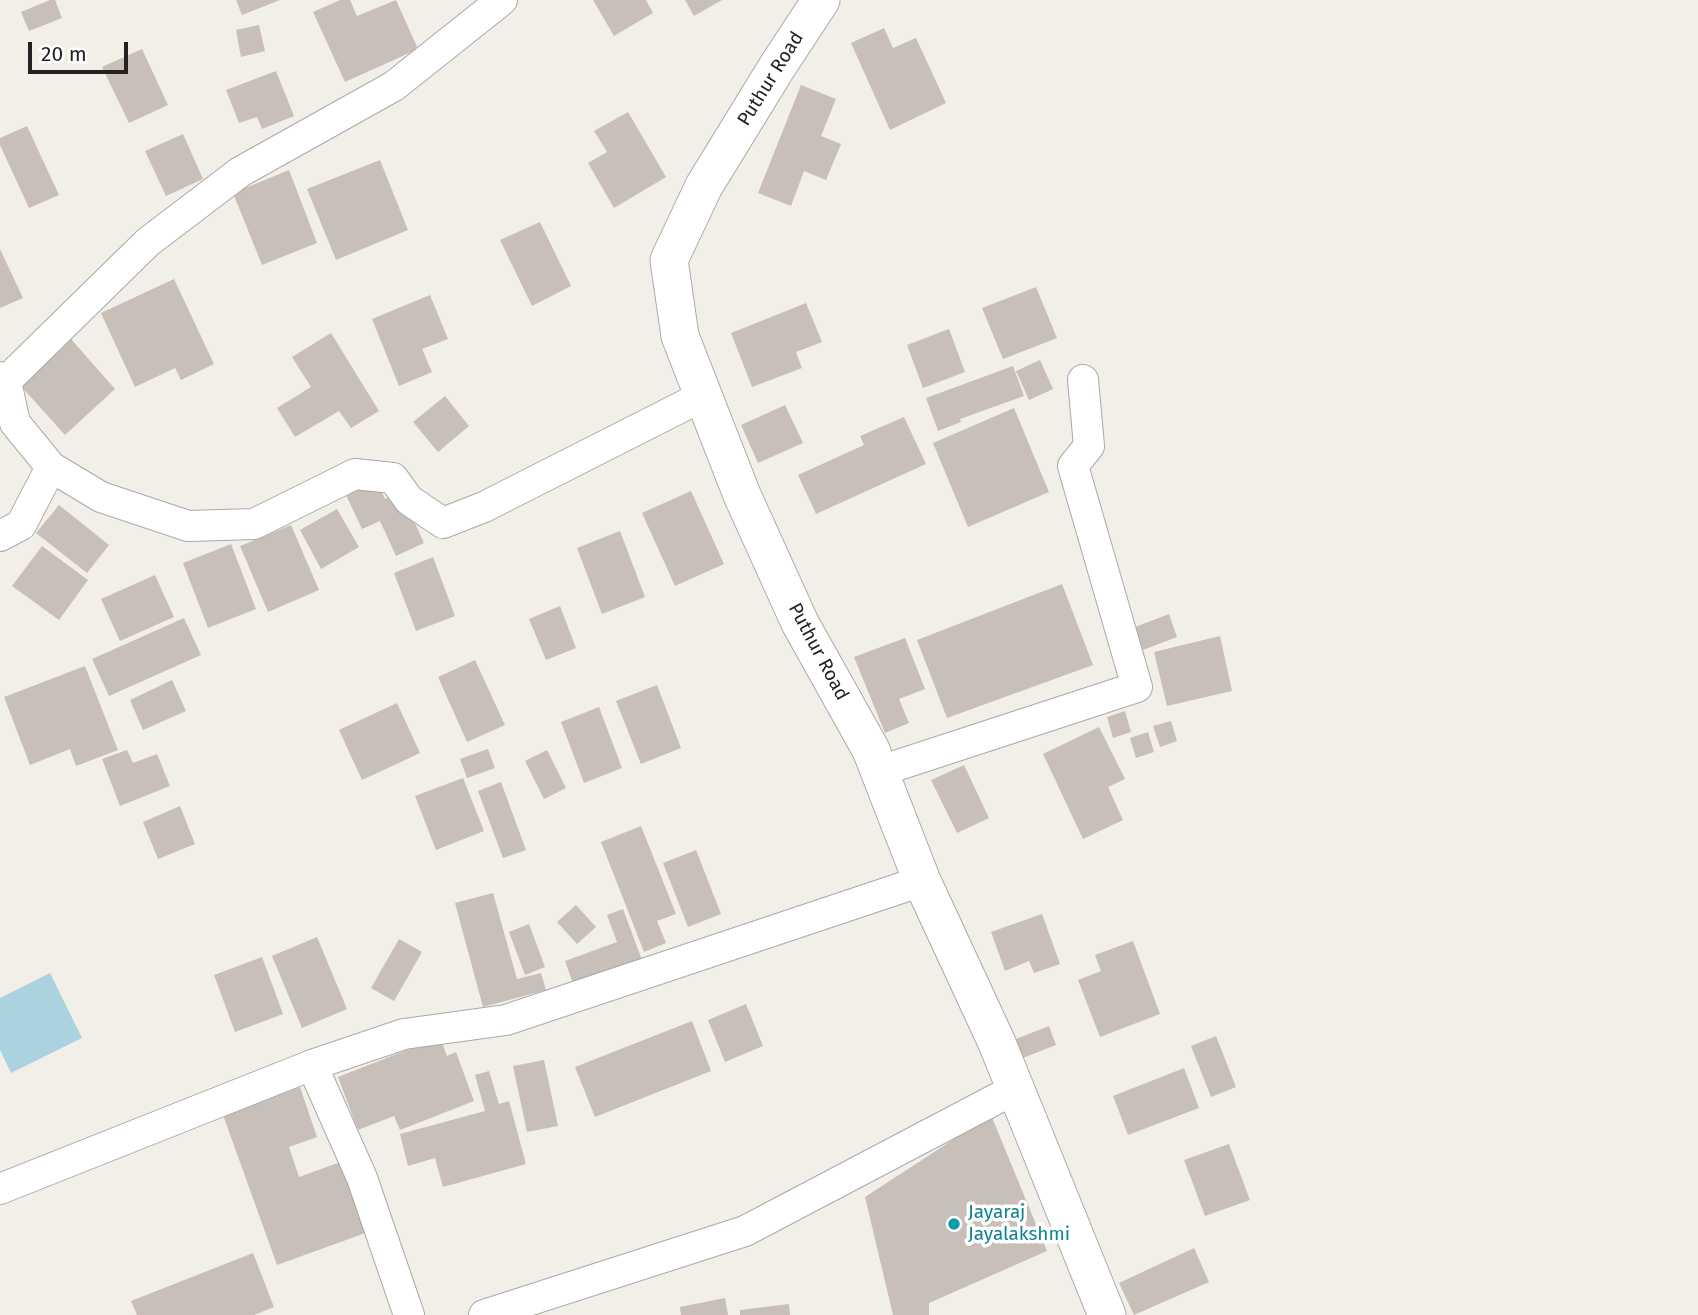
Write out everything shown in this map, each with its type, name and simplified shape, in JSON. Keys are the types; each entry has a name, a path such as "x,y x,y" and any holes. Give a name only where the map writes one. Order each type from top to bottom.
{"street":[{"path":"502,0 394,86 240,172 148,242 3,379 15,423 51,467 101,497 188,527 254,524 355,474 393,478 409,500 443,523 484,507 703,396"},
{"name":"Puthur Road","path":"821,0 704,186 669,260 680,336 742,495 800,623 871,750 922,881 997,1043 1107,1315"},
{"path":"880,771 1137,687 1073,466 1089,446 1083,380"},
{"path":"0,536 21,525 51,467"},
{"path":"0,1189 312,1065 404,1034 506,1020 922,881"},
{"path":"312,1065 362,1178 409,1315"},
{"path":"484,1315 745,1231 1015,1088"}],"water":[{"path":"50,973 82,1038 11,1073 0,1050 0,998"}],"building":[{"path":"55,0 62,18 29,31 21,12"},
{"path":"236,0 280,0 242,15"},
{"path":"340,0 350,0 357,16 396,0 418,49 345,82 313,12"},
{"path":"593,0 646,0 653,13 614,36"},
{"path":"685,0 722,0 694,16"},
{"path":"259,25 265,51 241,57 236,30"},
{"path":"884,28 893,48 916,38 946,103 890,130 851,43"},
{"path":"142,49 168,105 129,123 102,67"},
{"path":"276,71 294,116 262,129 257,117 239,123 226,90"},
{"path":"801,85 836,99 821,136 841,144 826,180 804,171 791,206 758,193"},
{"path":"628,112 666,177 614,208 588,163 607,152 594,131"},
{"path":"27,126 59,195 29,208 0,145 0,138"},
{"path":"183,134 203,179 166,196 145,151"},
{"path":"380,160 408,230 336,260 307,189"},
{"path":"289,170 317,243 262,265 233,193"},
{"path":"540,222 571,286 532,306 500,240"},
{"path":"0,249 23,298 0,308"},
{"path":"174,279 214,364 181,380 175,368 135,387 101,313"},
{"path":"1036,287 1057,338 1003,359 982,308"},
{"path":"430,295 448,339 422,349 432,372 399,386 372,319"},
{"path":"806,303 822,342 796,352 802,368 752,387 731,333"},
{"path":"949,329 965,372 923,388 907,345"},
{"path":"331,333 379,411 351,428 339,411 295,437 277,408 311,387 292,357"},
{"path":"71,339 115,389 65,435 20,385"},
{"path":"1040,360 1053,389 1029,400 1016,371"},
{"path":"1013,366 1024,396 960,419 961,422 938,431 926,398"},
{"path":"445,396 469,426 438,452 413,422"},
{"path":"785,405 803,443 758,463 741,425"},
{"path":"1014,408 1049,492 968,527 933,443"},
{"path":"904,417 926,464 816,514 798,475 864,445 860,436"},
{"path":"377,481 385,499 401,492 424,543 396,556 380,521 362,529 346,495"},
{"path":"691,491 724,564 675,586 642,513"},
{"path":"59,505 109,545 87,573 36,533"},
{"path":"337,509 359,547 321,569 300,530"},
{"path":"291,525 319,590 268,612 240,546"},
{"path":"620,531 645,597 602,614 577,548"},
{"path":"231,544 256,609 208,628 183,563"},
{"path":"42,546 88,580 59,620 12,586"},
{"path":"433,557 455,616 416,631 394,573"},
{"path":"155,575 174,617 120,641 101,599"},
{"path":"1062,584 1093,665 947,718 917,640"},
{"path":"560,606 576,648 546,660 529,619"},
{"path":"1169,614 1177,637 1143,650 1135,627"},
{"path":"184,618 201,655 109,696 92,659"},
{"path":"1220,636 1232,691 1167,706 1154,652"},
{"path":"905,638 925,689 899,699 909,723 885,733 854,657"},
{"path":"475,660 505,725 467,742 438,677"},
{"path":"85,666 118,750 76,766 70,749 30,765 4,697"},
{"path":"172,680 186,711 143,730 130,700"},
{"path":"657,685 681,748 641,764 616,701"},
{"path":"397,703 420,753 362,780 339,730"},
{"path":"599,707 622,768 584,783 561,722"},
{"path":"1125,711 1131,732 1113,738 1107,717"},
{"path":"1171,721 1177,741 1160,747 1153,726"},
{"path":"1099,727 1125,779 1108,787 1123,820 1083,839 1043,754"},
{"path":"1148,732 1154,752 1136,758 1130,738"},
{"path":"488,749 495,768 467,778 460,759"},
{"path":"127,750 133,763 157,754 170,786 120,806 102,759"},
{"path":"547,750 566,788 544,799 525,761"},
{"path":"964,765 989,818 957,833 931,780"},
{"path":"463,778 484,831 436,850 415,796"},
{"path":"501,782 526,850 503,858 478,791"},
{"path":"180,806 195,844 158,859 143,822"},
{"path":"641,826 676,914 657,921 666,943 644,952 601,842"},
{"path":"696,850 721,914 688,927 663,863"},
{"path":"493,893 517,979 541,973 546,990 483,1007 455,903"},
{"path":"576,905 596,927 577,944 557,922"},
{"path":"623,909 642,960 574,986 565,961 617,942 607,915"},
{"path":"1042,914 1060,964 1034,973 1029,961 1005,971 991,932"},
{"path":"529,924 545,967 525,975 509,932"},
{"path":"317,937 347,1009 302,1028 272,956"},
{"path":"399,939 422,952 394,1001 371,988"},
{"path":"1133,941 1160,1014 1100,1037 1078,980 1101,971 1095,955"},
{"path":"262,957 283,1014 235,1032 214,975"},
{"path":"746,1004 763,1046 725,1062 708,1020"},
{"path":"692,1021 711,1071 595,1117 575,1067"},
{"path":"1049,1026 1056,1045 1015,1061 1008,1042"},
{"path":"1216,1036 1236,1087 1211,1097 1191,1046"},
{"path":"440,1037 447,1056 456,1052 474,1101 400,1130 394,1116 358,1130 338,1077"},
{"path":"544,1060 558,1126 527,1132 513,1066"},
{"path":"1184,1068 1199,1108 1128,1135 1113,1096"},
{"path":"489,1071 499,1104 509,1101 526,1164 443,1187 435,1158 408,1166 400,1134 485,1111 475,1075"},
{"path":"300,1087 317,1137 289,1147 299,1177 346,1160 371,1231 277,1265 223,1115"},
{"name":"Jayaraj Jayalakshmi","path":"991,1115 1047,1251 929,1303 929,1315 893,1315 865,1197"},
{"path":"1229,1144 1250,1200 1205,1216 1184,1160"},
{"path":"1194,1248 1209,1282 1134,1315 1119,1283"},
{"path":"253,1253 274,1307 254,1315 137,1315 131,1301"},
{"path":"725,1298 728,1315 681,1315 680,1307"},
{"path":"789,1304 790,1315 740,1315 740,1310"}],"place":[{"name":"Jayaraj Jayalakshmi","path":"954,1224"}]}
